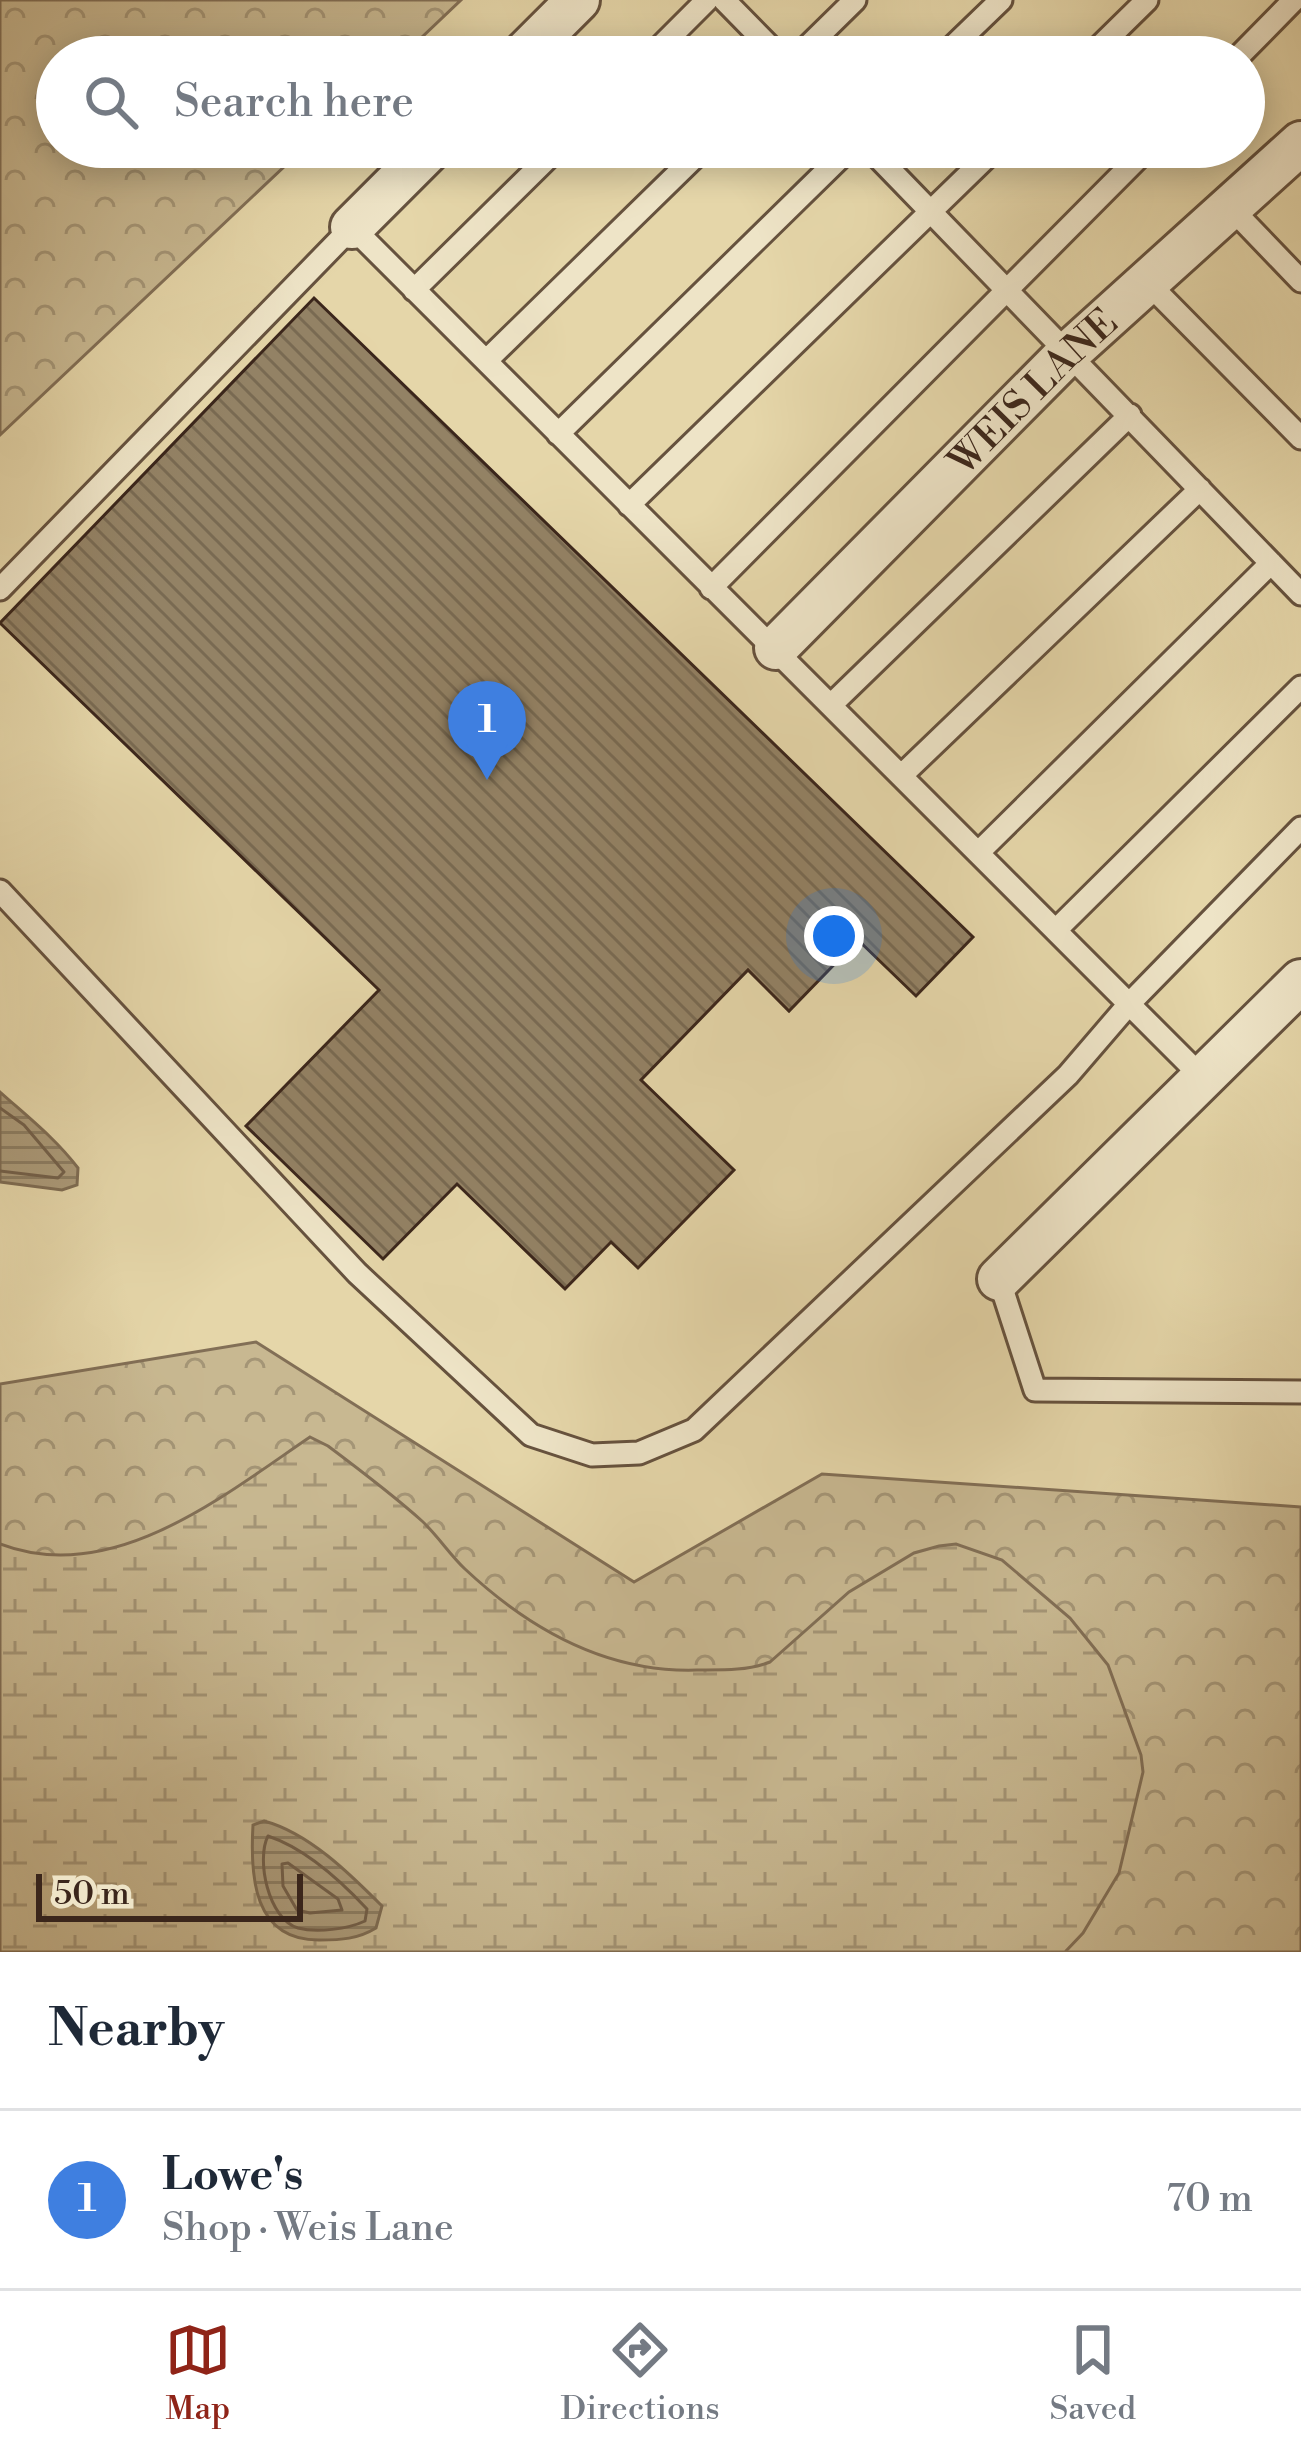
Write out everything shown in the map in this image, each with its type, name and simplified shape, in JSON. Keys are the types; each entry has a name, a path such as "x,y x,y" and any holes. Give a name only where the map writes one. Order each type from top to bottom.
{"street":[{"path":"542,36 578,0"},
{"name":"WEIS LANE","path":"776,648 1070,352 1299,150"},
{"path":"352,227 411,168"},
{"path":"999,1279 1301,981"}],"lane":[{"path":"671,36 707,0"},
{"path":"724,0 759,36"},
{"path":"818,36 855,0"},
{"path":"963,36 1000,0"},
{"path":"1110,36 1147,0"},
{"path":"1259,36 1294,0"},
{"path":"414,290 538,168"},
{"path":"486,362 684,168"},
{"path":"558,434 829,168"},
{"path":"889,168 1301,594"},
{"path":"629,505 975,168"},
{"path":"711,588 1128,168"},
{"path":"1230,207 1301,280"},
{"path":"0,589 352,227 1203,1078"},
{"path":"1147,282 1301,438"},
{"path":"832,704 1130,415"},
{"path":"902,776 1201,489"},
{"path":"979,852 1271,563"},
{"path":"1056,930 1301,687"},
{"path":"0,891 357,1273 531,1436 592,1455 639,1453 694,1430 1068,1075 1130,1004 1301,828"},
{"path":"999,1279 1035,1390 1301,1392"}],"green space":[{"path":"0,0 461,0 423,36 36,36 36,168 283,168 0,435"},
{"path":"256,1342 634,1582 822,1474 1301,1507 1301,1952 0,1952 0,1384"},
{"path":"310,1437 399,1501 465,1569 516,1611 571,1643 632,1664 697,1670 761,1665 849,1592 914,1553 956,1544 1002,1560 1070,1618 1108,1665 1143,1772 1119,1873 1083,1933 1065,1952 0,1952 0,1544 42,1554 83,1554 124,1545 203,1508"}],"water":[{"path":"0,1092 69,1157 78,1168 77,1185 62,1190 0,1182"},
{"path":"264,1821 313,1845 356,1881 382,1906 376,1928 356,1937 328,1940 281,1930 269,1918 255,1884 253,1825"}],"building":[{"path":"314,298 973,937 916,996 858,940 789,1011 748,970 641,1080 734,1170 638,1268 611,1242 565,1289 457,1184 383,1259 246,1126 379,990 0,623"}],"place":[{"name":"Lowe's","path":"487,780"}]}
